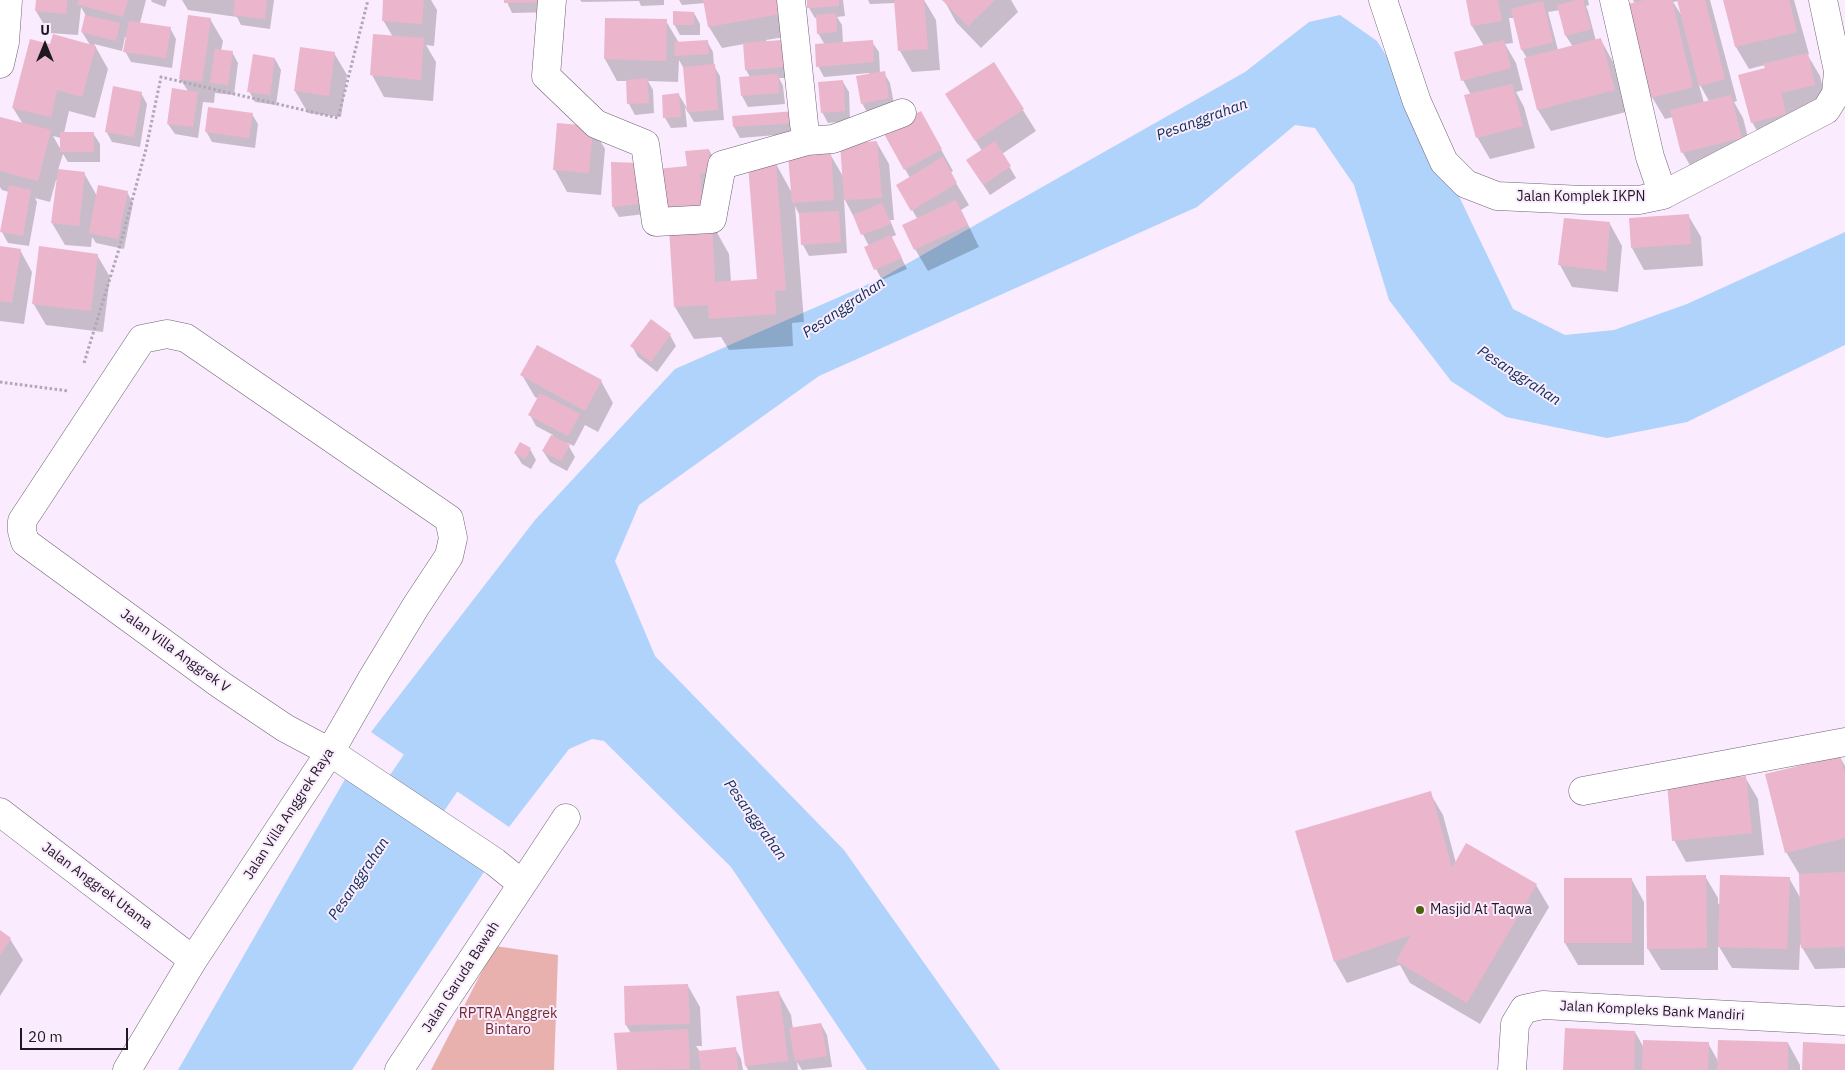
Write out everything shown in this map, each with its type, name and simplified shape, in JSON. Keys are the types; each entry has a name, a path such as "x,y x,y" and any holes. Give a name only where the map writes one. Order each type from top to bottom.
{"street":[{"path":"0,64 8,0"},
{"path":"552,0 546,76 596,124 645,144 656,222 712,219 722,165 807,141 833,139 902,112"},
{"path":"791,0 807,141"},
{"name":"Jalan Komplek IKPN","path":"1383,0 1417,102 1444,162 1466,184 1497,196 1583,200 1639,200 1663,195 1826,110 1836,94 1838,71 1822,0"},
{"path":"1614,0 1650,157 1663,195"},
{"name":"Jalan Villa Anggrek V","path":"330,752 285,728 221,686 25,542 22,521 142,339 166,334 186,338 449,519 453,538 449,556"},
{"name":"Jalan Villa Anggrek Raya","path":"127,1070 193,960 330,752 411,614 449,556"},
{"path":"1583,791 1845,742"},
{"path":"330,752 495,862 522,884"},
{"name":"Jalan Anggrek Utama","path":"0,812 193,960"},
{"name":"Jalan Garuda Bawah","path":"399,1070 566,818"},
{"name":"Jalan Kompleks Bank Mandiri","path":"1512,1070 1515,1024 1524,1009 1543,1005 1845,1021"}],"path":[{"path":"84,364 119,249 146,149 161,77 338,118 368,0"},
{"path":"0,382 68,391 74,389"}],"green space":[{"name":"RPTRA Anggrek Bintaro","path":"495,946 558,955 554,1070 431,1070"}],"water":[{"path":"1340,15 1377,41 1408,90 1513,309 1565,335 1614,330 1687,304 1845,232 1845,345 1687,422 1607,438 1506,417 1451,381 1389,300 1354,185 1315,128 1295,125 1197,207 819,376 639,505 615,561 655,656 844,850 1000,1070 867,1070 731,867 604,741 592,739 569,749 509,827 371,732 535,520 675,369 880,279 1245,72 1309,22"},
{"path":"348,774 486,869 352,1070 178,1070"}],"building":[{"path":"36,0 67,0 66,14 35,11"},
{"path":"79,0 128,0 123,17 77,4"},
{"path":"235,0 267,0 265,19 233,15"},
{"path":"383,0 424,0 422,24 382,21"},
{"path":"504,0 550,0 550,2 504,3"},
{"path":"703,0 783,0 785,13 708,27"},
{"path":"807,0 839,0 839,6 807,8"},
{"path":"894,0 924,0 928,49 898,51"},
{"path":"942,0 995,0 968,26"},
{"path":"1466,0 1498,0 1502,21 1471,26"},
{"path":"1583,0 1591,29 1565,36 1557,5"},
{"path":"1645,0 1672,0 1693,87 1651,98 1628,4"},
{"path":"1677,0 1705,0 1725,79 1699,86"},
{"path":"1723,0 1789,0 1797,32 1735,47"},
{"path":"1543,1 1553,42 1521,50 1511,9"},
{"path":"673,11 694,12 694,25 673,25"},
{"path":"836,13 837,32 817,34 816,15"},
{"path":"85,15 120,23 116,41 81,32"},
{"path":"188,15 211,18 202,82 179,79"},
{"path":"605,18 667,19 666,61 604,59"},
{"path":"129,21 171,27 166,58 123,52"},
{"path":"53,34 96,46 82,97 57,90 51,117 12,108 30,39 50,44"},
{"path":"373,34 424,38 421,80 370,75"},
{"path":"1601,38 1615,90 1537,110 1524,58"},
{"path":"708,40 709,54 675,56 674,42"},
{"path":"782,40 783,67 745,70 743,43"},
{"path":"873,40 874,62 816,67 815,44"},
{"path":"1504,40 1511,68 1461,81 1454,52"},
{"path":"300,47 335,52 329,96 294,91"},
{"path":"215,49 233,51 228,85 210,83"},
{"path":"1808,53 1815,85 1781,93 1786,114 1751,123 1738,75 1765,68 1763,64"},
{"path":"253,54 275,58 270,95 247,92"},
{"path":"994,62 1024,109 975,141 945,94"},
{"path":"715,64 718,110 687,112 683,67"},
{"path":"885,71 889,98 861,104 856,76"},
{"path":"778,74 779,93 741,96 739,77"},
{"path":"647,78 649,103 627,104 626,80"},
{"path":"843,80 845,111 821,113 818,82"},
{"path":"1512,84 1523,126 1476,138 1464,95"},
{"path":"113,86 142,92 134,137 105,132"},
{"path":"172,88 198,92 193,127 167,124"},
{"path":"679,93 681,117 663,118 662,95"},
{"path":"1731,95 1742,138 1681,153 1670,110"},
{"path":"208,107 253,113 249,138 205,132"},
{"path":"795,111 795,123 733,127 732,116"},
{"path":"921,111 942,149 904,170 883,132"},
{"path":"0,117 51,130 38,181 0,171"},
{"path":"557,123 593,126 589,173 553,170"},
{"path":"60,132 94,132 94,152 60,152"},
{"path":"877,141 882,198 844,200 840,144"},
{"path":"995,141 1011,166 983,185 966,160"},
{"path":"709,149 711,172 700,173 703,207 660,210 657,169 687,166 685,151"},
{"path":"831,153 834,200 792,203 788,156"},
{"path":"943,157 957,183 911,211 896,185"},
{"path":"611,162 642,163 648,203 612,207"},
{"path":"776,163 786,290 775,291 776,314 709,319 708,305 674,307 669,229 712,221 715,282 757,279 748,165"},
{"path":"58,169 85,172 79,226 51,223"},
{"path":"9,185 31,190 23,236 0,232"},
{"path":"98,185 128,191 118,239 89,233"},
{"path":"956,200 968,225 914,250 902,225"},
{"path":"882,203 891,224 861,235 853,215"},
{"path":"839,211 841,242 801,245 799,213"},
{"path":"1689,214 1691,244 1631,248 1629,218"},
{"path":"1564,218 1610,222 1606,271 1558,265"},
{"path":"891,235 902,258 874,270 864,247"},
{"path":"0,246 21,249 12,303 0,301"},
{"path":"39,246 98,254 91,311 32,304"},
{"path":"651,319 671,334 651,362 630,346"},
{"path":"537,345 602,380 585,411 520,375"},
{"path":"540,393 580,414 568,436 528,415"},
{"path":"551,435 570,445 561,461 542,451"},
{"path":"520,442 531,448 525,459 514,453"},
{"path":"1840,756 1845,774 1845,838 1785,853 1765,774"},
{"path":"1746,776 1752,833 1672,841 1667,783"},
{"name":"Masjid At Taqwa","path":"1431,791 1452,868 1466,843 1537,884 1467,1003 1396,961 1411,935 1334,962 1295,831"},
{"path":"1845,872 1845,947 1801,948 1799,874"},
{"path":"1706,875 1707,948 1647,949 1646,876"},
{"path":"1720,875 1790,877 1787,949 1718,947"},
{"path":"1564,878 1632,878 1632,943 1564,943"},
{"path":"0,930 11,938 0,955"},
{"path":"688,984 690,1024 625,1025 624,986"},
{"path":"779,991 788,1061 745,1066 736,996"},
{"path":"821,1023 827,1056 795,1061 789,1028"},
{"path":"1565,1028 1635,1031 1634,1070 1563,1070"},
{"path":"688,1029 690,1069 617,1070 614,1033"},
{"path":"1643,1040 1709,1042 1708,1070 1642,1070"},
{"path":"1718,1040 1788,1042 1788,1070 1717,1070"},
{"path":"1803,1042 1845,1044 1845,1070 1802,1070"},
{"path":"736,1047 738,1070 701,1070 698,1051"}],"waterway":[{"name":"Pesanggrahan","path":"366,868 481,699"}],"place":[{"name":"Masjid At Taqwa","path":"1420,910"}]}
